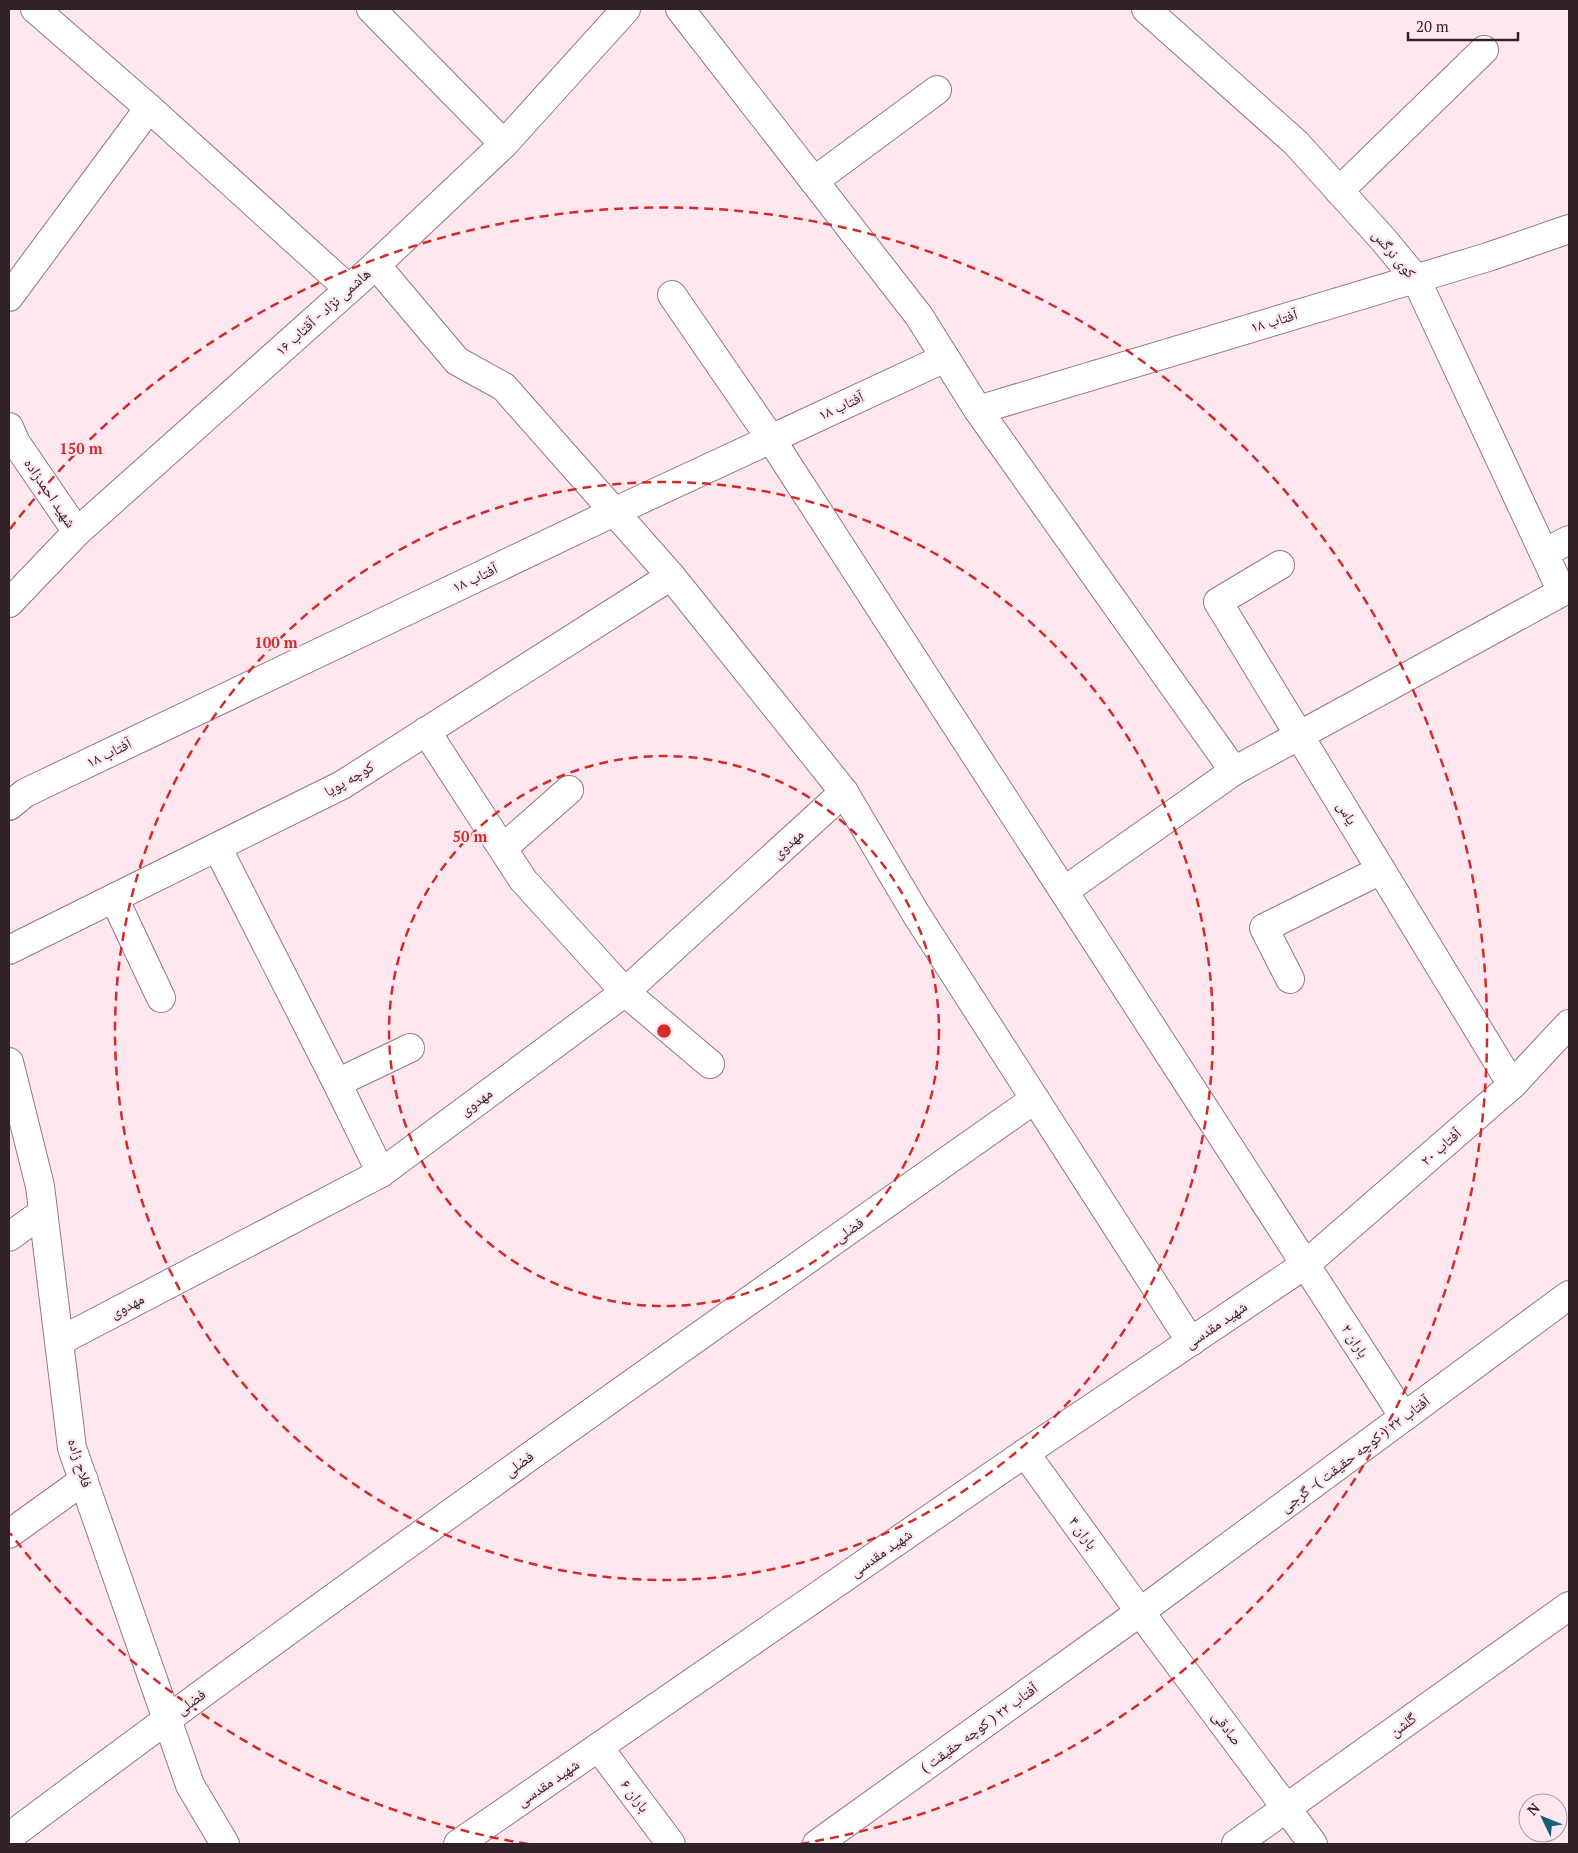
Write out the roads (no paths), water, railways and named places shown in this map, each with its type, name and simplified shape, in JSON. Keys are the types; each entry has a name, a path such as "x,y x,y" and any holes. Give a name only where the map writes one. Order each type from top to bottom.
{"street":[{"path":"35,9 149,108 348,289"},
{"name":"هاشمی نژاد - آقتاب ۱۶","path":"9,603 77,532 376,265 504,144 626,9"},
{"path":"680,9 919,316 978,410 1234,772"},
{"name":"کوی نرگس","path":"1146,9 1296,144 1416,279 1562,592 1300,736"},
{"path":"380,12 504,144"},
{"path":"1339,191 1484,50"},
{"path":"814,181 937,90"},
{"path":"9,298 149,108"},
{"name":"آفتاب ۱۸","path":"978,410 1488,257 1569,229"},
{"path":"376,265 457,361 504,387 670,576 844,792 916,914 1191,1342"},
{"name":"باران ۲","path":"672,295 771,439 1404,1417"},
{"name":"آفتاب ۱۸","path":"9,806 25,793 614,512 945,358"},
{"name":"شهید احمدزاده","path":"9,427 16,443 77,532"},
{"path":"1544,553 1569,540"},
{"name":"یاس","path":"1280,565 1218,602 1512,1085"},
{"name":"کوچه پویا","path":"9,950 342,785 670,576"},
{"path":"426,731 523,880 625,992 710,1064"},
{"path":"1064,892 1234,772 1300,736"},
{"path":"502,848 569,790"},
{"name":"مهدوی","path":"60,1341 381,1173 625,992 844,792"},
{"path":"217,847 381,1173"},
{"path":"1290,979 1264,928 1381,870"},
{"path":"114,898 161,998"},
{"name":"آفتاب ۲۰","path":"1306,1264 1512,1085 1569,1024"},
{"path":"337,1083 410,1048"},
{"name":"فلاح زاده","path":"9,1062 40,1186 72,1448 190,1784 224,1844"},
{"name":"فضلی","path":"9,1837 167,1719 577,1422 1035,1099"},
{"path":"9,1237 43,1212"},
{"name":"شهید مقدسی","path":"458,1844 1025,1453 1306,1264"},
{"name":"آفتاب ۲۲ ( کوچه حقیقت )- گرجی","path":"1140,1612 1569,1295"},
{"name":"باران ۴","path":"1025,1453 1140,1612"},
{"path":"9,1534 84,1480"},
{"name":"گلشن","path":"1236,1844 1569,1606"},
{"name":"صادقی","path":"1140,1612 1313,1844"},
{"name":"آفتاب ۲۲ ( کوچه حقیقت )","path":"817,1844 1140,1612"},
{"name":"باران ۶","path":"599,1748 671,1844"}]}
